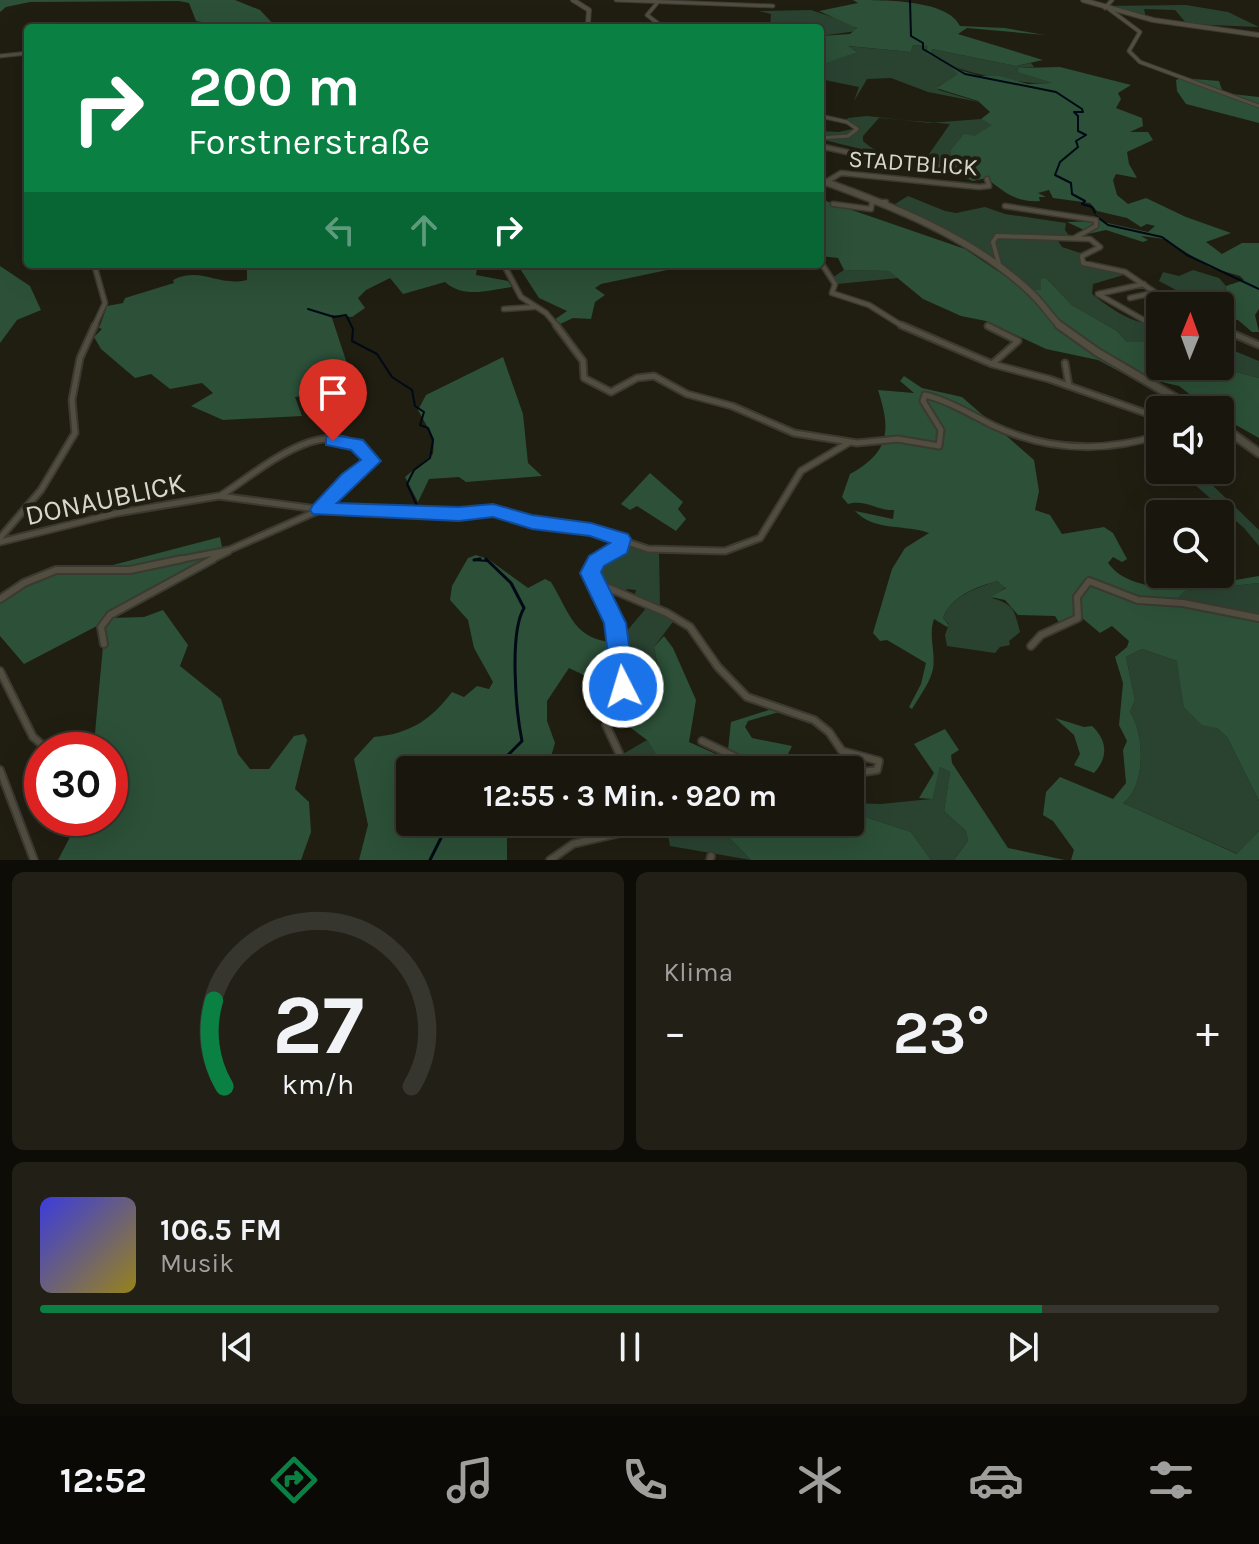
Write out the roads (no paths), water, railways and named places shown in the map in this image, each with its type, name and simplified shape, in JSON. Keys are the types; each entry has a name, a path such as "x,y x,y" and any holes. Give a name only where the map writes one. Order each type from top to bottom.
{"main road":[{"path":"573,0 589,10 587,24"},
{"path":"824,181 886,202 935,227 1029,290 1053,320 1074,337 1173,396"},
{"path":"1234,435 1259,453"}],"street":[{"path":"616,0 659,1 691,6 773,6"},
{"path":"762,5 769,0"},
{"path":"1083,0 1157,21 1259,35"},
{"path":"1107,8 1112,0"},
{"path":"657,24 647,15 659,1"},
{"path":"1107,8 1140,33 1129,51 1140,62 1259,106"},
{"path":"0,56 24,53"},
{"path":"824,117 847,122 857,129 848,136 824,138"},
{"path":"824,147 920,168 960,166"},
{"name":"STADTBLICK","path":"824,181 846,173 985,187 989,186 987,179"},
{"path":"833,204 871,209 872,202 886,202"},
{"path":"1005,206 1096,220 1096,226 1076,237"},
{"path":"999,268 993,242 997,236 1076,237 1094,240 1100,246 1082,256 1083,263 1119,269 1153,292"},
{"path":"824,267 835,284 832,293 869,305 905,328 992,364 1069,386 1146,413"},
{"path":"0,540 41,490 76,431 72,400 80,358 105,303 95,268"},
{"path":"505,268 519,296 546,313 569,340 583,361 584,378 608,391 617,391 641,376 659,377 687,394 745,411 787,431 850,442 898,439 939,446 941,430 923,401 925,395 1017,436 1048,445 1108,449 1146,439"},
{"path":"1145,284 1098,294 1146,321"},
{"path":"1130,298 1146,295"},
{"path":"504,309 535,307"},
{"path":"988,326 1018,341 992,364"},
{"path":"1234,334 1259,345"},
{"path":"1065,363 1069,386"},
{"path":"104,644 101,627 110,615 229,550 320,510 349,478 372,461 359,446 343,441 304,443 219,496"},
{"path":"219,496 320,510 459,514 493,511 532,522 591,530 657,550 710,552 753,542 764,532 776,507 801,471 850,442"},
{"name":"DONAUBLICK","path":"0,540 117,513 219,496"},
{"path":"620,548 621,539"},
{"path":"620,756 606,725 621,697 623,676 615,623 591,576 591,567 620,548 636,545"},
{"path":"0,599 24,583 56,570 130,570 229,550"},
{"path":"1031,646 1041,635 1078,618 1077,597 1089,581 1138,600 1183,603 1259,618"},
{"path":"597,583 667,613 690,627 718,667 747,697 814,720 829,732 842,751 863,756"},
{"path":"0,671 30,732"},
{"path":"0,693 9,689"},
{"path":"702,741 733,756"},
{"path":"864,756 876,759 880,764 877,770 864,772"},
{"path":"0,770 34,860"},
{"path":"550,860 573,844 607,836"}],"waterway":[{"path":"910,0 911,36 923,43 923,49 965,74 1056,92 1082,109 1083,112 1074,112 1078,116 1078,131 1086,135 1076,141 1078,147 1060,162 1055,175 1071,183 1072,194 1085,201 1082,204 1092,207 1095,213"},
{"path":"1096,216 1108,225 1162,237 1187,255 1259,289"},
{"path":"308,309 334,317 346,315 353,329 352,341 377,354 392,377 412,390 415,406 424,412 420,425 428,428 433,440 430,458 414,470 407,484 418,508"},
{"path":"480,559 474,560 488,561"},
{"path":"486,559 511,583 524,608 519,620 515,653 522,741 507,756"},
{"path":"430,860 440,836"}]}
